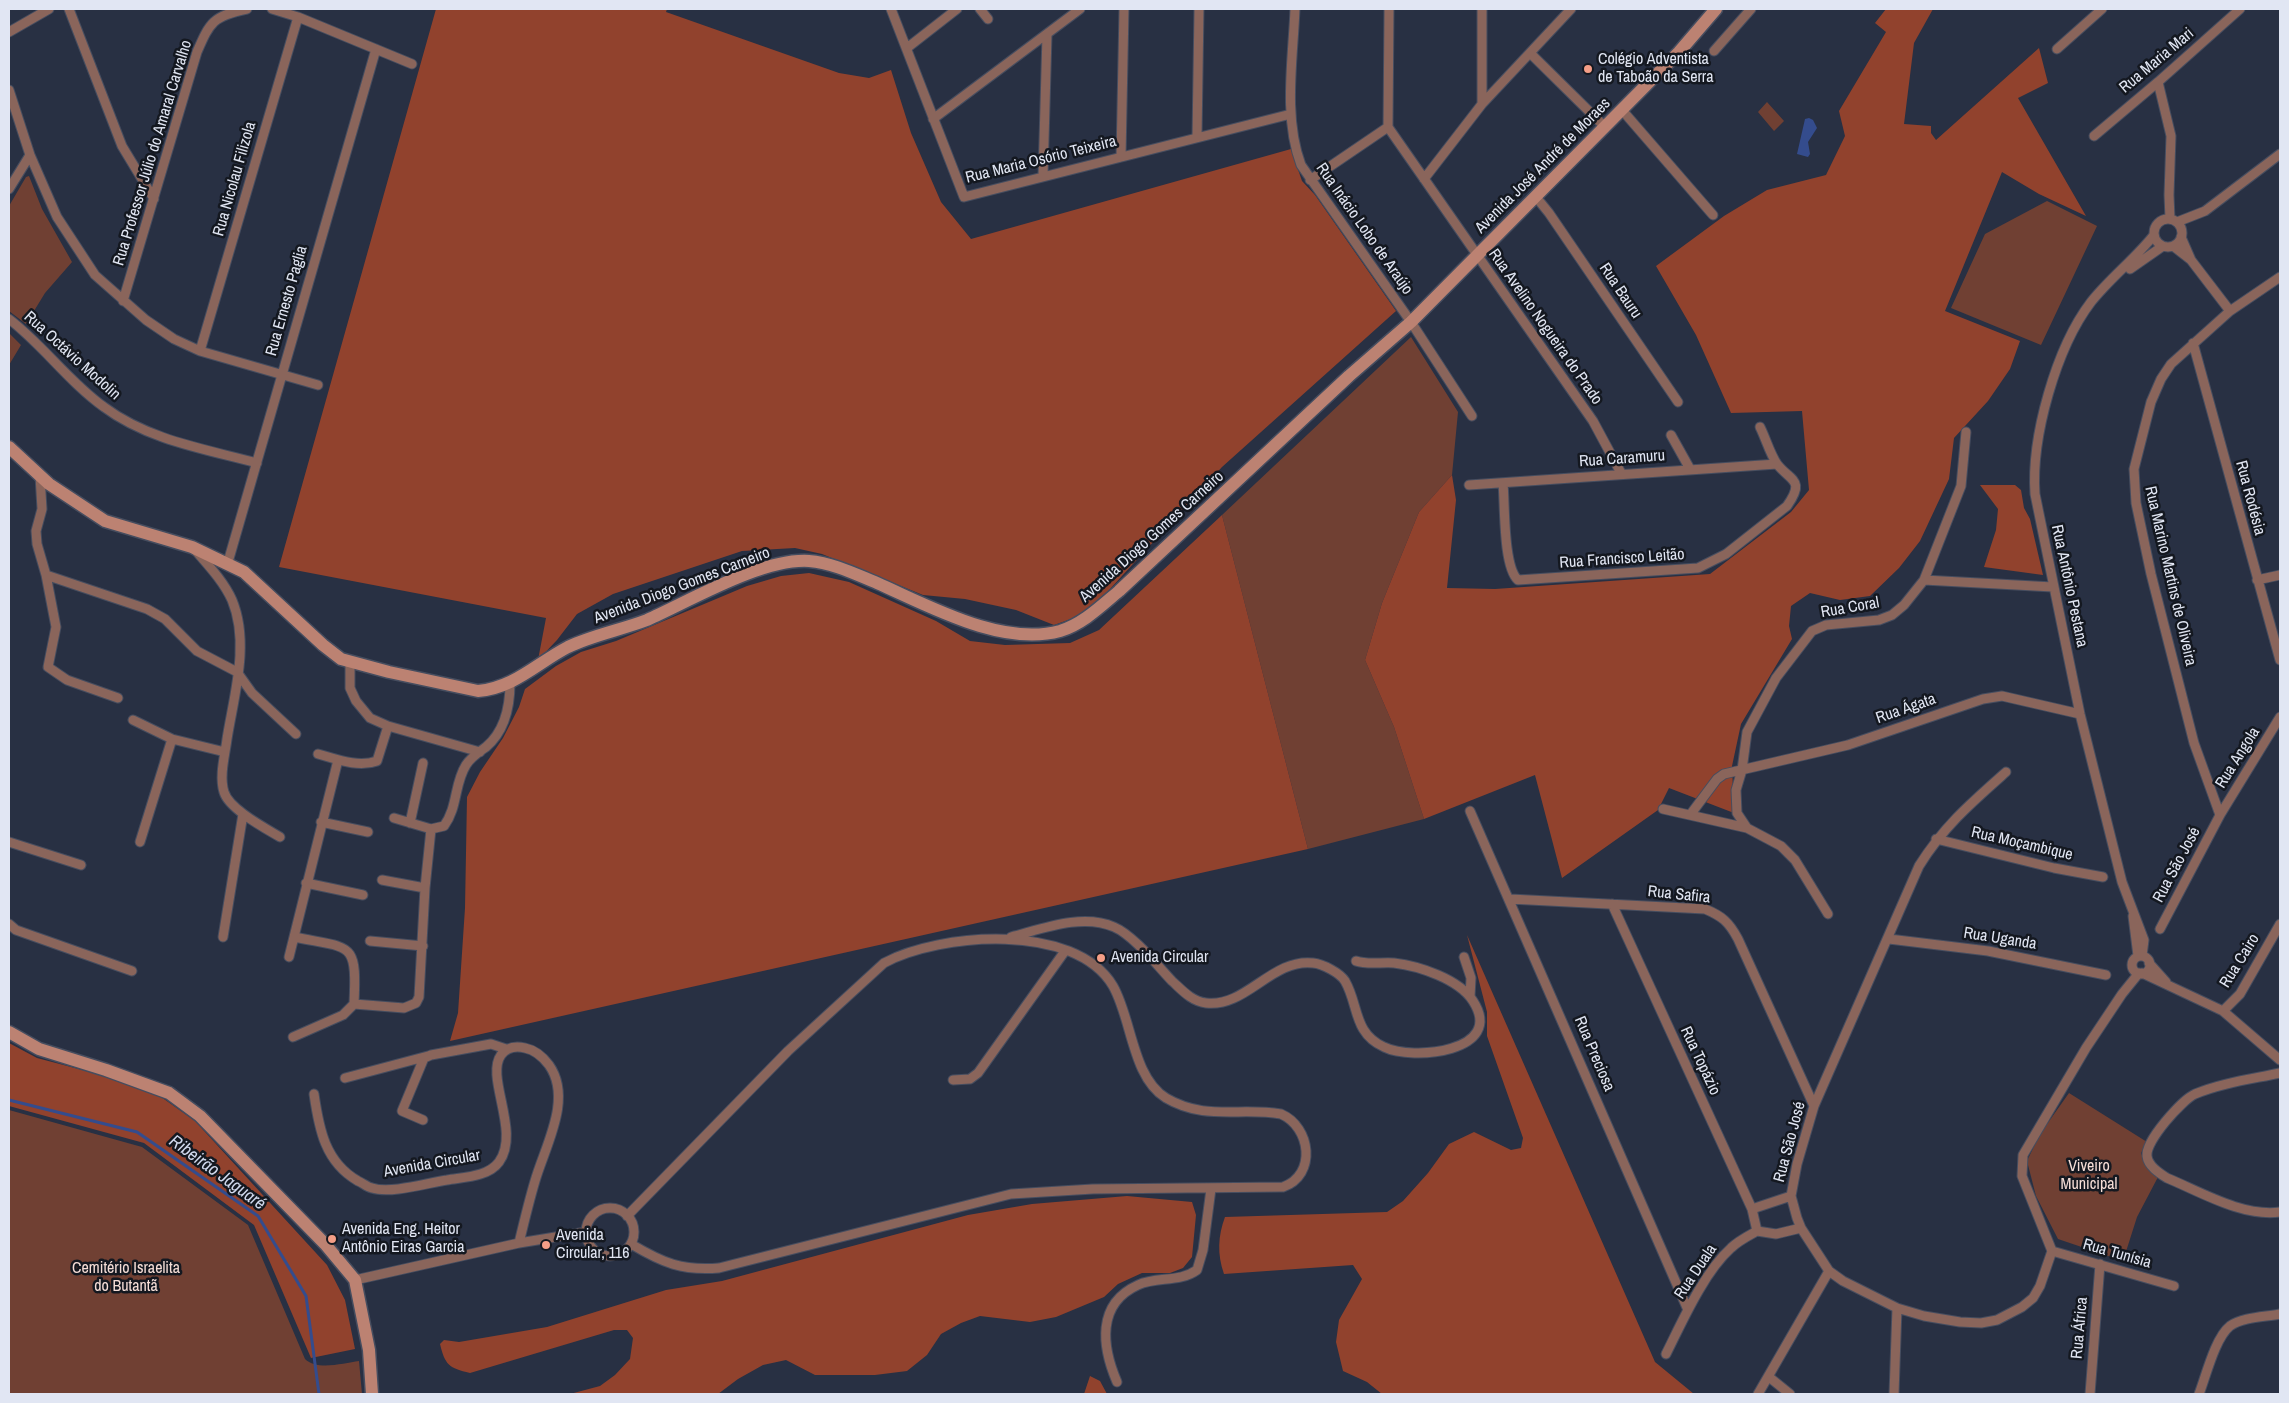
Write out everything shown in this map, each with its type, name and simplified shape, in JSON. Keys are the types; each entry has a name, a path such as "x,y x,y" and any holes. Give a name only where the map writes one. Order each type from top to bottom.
{"street":[{"path":"9,32 49,9"},
{"path":"69,9 122,146 154,199"},
{"path":"208,26 218,9"},
{"name":"Rua Professor Júlio do Amaral Carvalho","path":"123,301 189,77 208,26 218,18 246,9"},
{"path":"272,9 298,17 412,64"},
{"name":"Rua Maria Osório Teixeira","path":"891,9 964,197 1291,114"},
{"path":"907,48 957,9"},
{"path":"980,9 988,19"},
{"path":"934,119 1080,9"},
{"path":"1120,157 1124,9"},
{"path":"1196,137 1199,9"},
{"name":"Rua Inácio Lobo de Araújo","path":"1294,9 1291,114 1295,150 1310,180 1411,322 1472,416"},
{"path":"1310,180 1388,128 1389,9"},
{"path":"1482,9 1482,104"},
{"path":"1424,179 1482,104 1571,9"},
{"name":"Avenida José André de Moraes","path":"1411,322 1606,127 1679,52 1716,9"},
{"path":"1714,52 1751,9"},
{"path":"2057,50 2102,9"},
{"name":"Rua Maria Mari","path":"2094,136 2240,9"},
{"name":"Rua Nicolau Filizola","path":"200,351 298,17"},
{"path":"1043,176 1047,35"},
{"name":"Rua Ernesto Paglia","path":"228,562 376,49"},
{"path":"1530,53 1606,127"},
{"path":"2158,82 2172,136 2169,195 2170,220 2182,235 2191,260 2230,311"},
{"path":"9,90 30,156 56,217 95,275 123,301 174,339 200,351 318,385"},
{"path":"1622,110 1713,215"},
{"name":"Rua Avelino Nogueira do Prado","path":"1388,128 1593,421 1621,473"},
{"path":"2182,235 2205,211 2280,154"},
{"path":"9,189 30,156"},
{"name":"Rua Bauru","path":"1536,197 1549,213 1678,402"},
{"path":"2170,220 2205,211"},
{"name":"Rua Antônio Pestana","path":"2140,956 2132,911 2122,882 2080,714 2053,587 2035,494 2033,473 2037,434 2068,343 2091,302 2154,235 2156,226 2170,220"},
{"path":"2154,235 2191,260"},
{"name":"Rua Antônio Pestana","path":"2113,280 2168,246 2182,235"},
{"name":"Rua Marino Martins de Oliveira","path":"2220,815 2194,743 2185,710 2151,574 2133,486 2138,447 2151,402 2161,379 2171,364 2230,311 2280,277"},
{"name":"Rua Octávio Modolin","path":"9,319 103,407 131,425 162,437 257,463"},
{"name":"Avenida Diogo Gomes Carneiro","path":"9,447 40,476 79,505 105,520 192,546 228,562 244,572 323,645 341,659 478,690 492,689 510,683 554,655 582,641 645,620 748,574 790,562 809,561 838,567 984,628 1026,634 1061,630 1088,617 1119,592 1349,376 1411,322"},
{"name":"Rua Rodésia","path":"2193,343 2280,660"},
{"path":"1760,427 1777,464"},
{"name":"Rua Coral","path":"1747,828 1738,813 1736,790 1742,770 1747,732 1760,705 1776,678 1812,631 1826,625 1879,620 1892,615 1904,605 1924,580 1961,486 1966,432"},
{"path":"1671,435 1690,469"},
{"name":"Rua Caramuru","path":"1469,485 1621,473 1777,464"},
{"name":"Rua Francisco Leitão","path":"1503,483 1509,558 1512,574 1518,580 1639,574 1698,568 1726,554 1780,512 1794,496 1795,484 1788,473 1777,464"},
{"path":"40,476 42,509 36,531 37,544 46,575 56,627 48,667 67,680 118,698"},
{"path":"192,546 218,578 232,600 240,626 237,672 223,771 224,793 243,814 280,836"},
{"path":"46,575 147,609 165,619 197,651 237,672 252,693 296,734"},
{"path":"2257,580 2280,575"},
{"path":"1924,580 2053,587"},
{"path":"350,662 350,688 356,700 370,718 388,726 480,752"},
{"path":"394,818 431,829 444,826 452,814 460,779 466,764 494,740 500,729 510,700 510,683"},
{"name":"Rua Ágata","path":"1742,770 1848,744 1983,699 2002,696 2080,714"},
{"name":"Rua Angola","path":"2220,815 2280,717"},
{"path":"133,720 172,739 225,752"},
{"path":"318,754 338,760 363,763 378,761 388,726"},
{"path":"140,842 172,739"},
{"path":"288,957 338,760"},
{"path":"410,823 423,763"},
{"path":"1690,815 1717,779 1724,774 1742,770"},
{"name":"Rua São José","path":"2006,772 1936,839 1919,866 1814,1106 1797,1164 1791,1196 1801,1228 1829,1271 1853,1287 1897,1308 1924,1316 1960,1322 1982,1323 1997,1320 2022,1307 2032,1298 2052,1251"},
{"path":"1663,809 1747,828 1781,846 1808,877 1828,914"},
{"name":"Rua Preciosa","path":"1470,811 1688,1310"},
{"path":"223,937 243,814"},
{"name":"Rua São José","path":"2160,929 2220,815"},
{"path":"321,822 368,832"},
{"path":"354,1004 404,1008 416,1003 419,997 425,888 431,829"},
{"name":"Rua Moçambique","path":"1936,839 2054,868 2103,876"},
{"path":"9,842 81,865"},
{"path":"382,880 425,888"},
{"path":"306,883 363,895"},
{"name":"Rua Safira","path":"1510,900 1705,909 1723,917 1730,924 1814,1106"},
{"name":"Rua Topázio","path":"1612,904 1752,1209 1757,1231"},
{"path":"628,1216 788,1051 884,964 901,954 920,948 1006,938 1065,924 1096,923 1114,927 1128,937 1185,993 1205,1003 1227,1000 1290,966 1314,963 1334,971 1345,981 1362,1028 1374,1042 1398,1052 1438,1052 1468,1043 1475,1033 1478,1012 1470,997 1436,974 1413,966 1356,961"},
{"path":"9,924 16,930 132,971"},
{"name":"Rua Cairo","path":"2223,1011 2240,994 2280,924"},
{"path":"293,1037 343,1015 354,1004 355,971 354,959 349,951 340,947 294,937"},
{"path":"631,1244 672,1266 696,1270 719,1268 1011,1194 1092,1189 1260,1188 1288,1185 1300,1175 1306,1160 1304,1138 1300,1129 1289,1117 1281,1114 1197,1111 1165,1097 1155,1088 1145,1074 1114,989 1098,968 1065,951 1038,943 1006,938"},
{"name":"Rua Uganda","path":"1888,939 1988,951 2106,975"},
{"path":"370,941 423,946"},
{"path":"954,1080 970,1079 978,1073 1065,951"},
{"path":"1464,956 1471,978 1470,997"},
{"path":"2168,984 2146,957 2140,956 2132,962 2138,972 2168,984 2223,1011 2280,1060"},
{"path":"2052,1251 2022,1176 2023,1155 2086,1048 2138,972 2148,969 2150,963"},
{"path":"9,1032 39,1049 106,1070 168,1093 200,1116 325,1244 355,1280 369,1350 372,1394"},
{"path":"344,1078 428,1056 491,1044 506,1049 526,1048 538,1054 555,1074 559,1092 554,1122 534,1181 519,1243"},
{"name":"Avenida Circular","path":"314,1094 319,1129 327,1150 339,1166 354,1178 372,1188 388,1189 479,1174 499,1162 506,1146 506,1125 498,1069 499,1058 506,1049"},
{"path":"423,1120 402,1111 424,1058 428,1056"},
{"path":"2280,1073 2192,1095 2177,1109 2152,1140 2147,1150 2147,1158 2157,1171 2167,1178 2240,1208 2258,1212 2280,1212"},
{"path":"1118,1382 1108,1360 1105,1346 1106,1323 1111,1310 1122,1296 1139,1284 1179,1278 1197,1270 1203,1250 1211,1189"},
{"path":"1752,1209 1791,1196"},
{"path":"613,1209 628,1216 634,1229 631,1244 620,1254 604,1256 591,1247 586,1232 588,1224 598,1212 613,1209"},
{"path":"1757,1231 1776,1234 1801,1228"},
{"name":"Rua Duala","path":"1666,1354 1688,1310 1709,1276 1730,1248 1757,1231"},
{"path":"355,1280 519,1243 586,1232"},
{"name":"Rua Tunísia","path":"2052,1251 2174,1286"},
{"name":"Rua África","path":"2090,1394 2100,1264"},
{"path":"1758,1394 1769,1378 1829,1271"},
{"path":"1894,1394 1897,1308"},
{"path":"2199,1394 2223,1334 2231,1326 2242,1321 2280,1314"},
{"path":"1769,1378 1790,1394"}],"green space":[{"path":"1767,102 1784,121 1774,131 1758,112"},
{"path":"29,176 42,209 72,262 45,293 26,324 9,311 9,206 26,177"},
{"path":"2047,201 2097,226 2041,345 1951,308 1985,234"},
{"path":"9,333 21,345 9,365"},
{"path":"1411,337 1458,412 1452,475 1419,512 1382,603 1365,660 1394,727 1424,819 1308,849 1222,515"},
{"name":"Viveiro Municipal","path":"2069,1093 2147,1142 2141,1153 2145,1163 2158,1177 2137,1217 2123,1261 2058,1239 2036,1196 2027,1161 2040,1134"},
{"name":"Cemitério Israelita do Butantã","path":"9,1110 142,1147 248,1225 305,1359 316,1365 359,1361 362,1394 9,1394"}],"shaded area":[{"path":"436,9 667,9 666,12 839,73 869,78 891,70 911,133 941,202 971,239 1291,149 1302,181 1315,195 1396,311 1222,467 1088,613 1054,625 1016,610 965,599 923,595 822,554 795,548 742,551 613,594 577,614 557,640 538,660 546,618 279,567"},
{"path":"1886,9 1933,9 1914,43 1904,124 1931,126 1931,133 1936,140 2039,48 2048,83 2018,98 2086,216 2039,194 2002,172 1945,311 2020,341 2010,369 1988,401 1954,438 1949,479 1920,541 1899,568 1870,596 1840,600 1810,593 1791,606 1789,626 1792,639 1741,724 1732,766 1734,813 1669,788 1658,810 1562,878 1535,775 1424,819 1394,727 1365,660 1382,603 1419,512 1452,475 1456,500 1447,588 1495,589 1710,574 1791,512 1809,490 1802,411 1731,413 1696,335 1656,266 1724,216 1767,190 1826,175 1845,136 1839,111 1886,32 1875,23"},
{"path":"1980,485 2015,485 2021,490 2024,508 2030,519 2043,575 1984,567 1996,530 1998,509"},
{"path":"1222,515 1308,849 450,1041 458,1013 465,908 467,797 480,772 503,738 519,707 525,689 556,666 581,652 616,641 747,586 781,576 809,573 849,582 936,621 970,641 1005,645 1070,643 1099,630"},
{"path":"1467,935 1655,1362 1694,1394 1382,1394 1367,1382 1343,1371 1336,1342 1339,1320 1362,1279 1353,1265 1224,1274 1219,1245 1225,1217 1387,1212 1403,1201 1428,1173 1449,1144 1474,1132 1511,1150 1521,1148 1523,1138 1487,1036 1487,1012"},
{"path":"9,1043 37,1058 147,1087 195,1121 327,1265 345,1300 355,1349 311,1358 254,1225 144,1143 9,1106"},
{"path":"1127,1196 1192,1202 1196,1215 1192,1257 1183,1268 1170,1273 1142,1273 1118,1284 1104,1297 1056,1317 1030,1322 980,1316 961,1323 941,1334 927,1355 907,1371 875,1375 815,1375 786,1360 763,1365 738,1379 718,1394 570,1394 600,1386 615,1375 630,1359 633,1338 627,1330 614,1330 470,1373 449,1365 440,1344 444,1340 459,1342 547,1327 666,1290 722,1281 968,1215 1032,1204"},
{"path":"1090,1376 1100,1381 1107,1394 1084,1394"}],"water":[{"path":"1805,119 1813,120 1817,128 1808,142 1810,154 1808,157 1797,154"}],"waterway":[{"name":"Ribeirão Jaguaré","path":"9,1100 137,1132 258,1216 306,1296 319,1394"}],"place":[{"name":"Colégio Adventista de Taboão da Serra","path":"1588,69"},
{"name":"Avenida Circular","path":"1101,958"},
{"name":"Avenida Eng. Heitor Antônio Eiras Garcia","path":"332,1239"},
{"name":"Avenida Circular, 116","path":"546,1245"}]}
